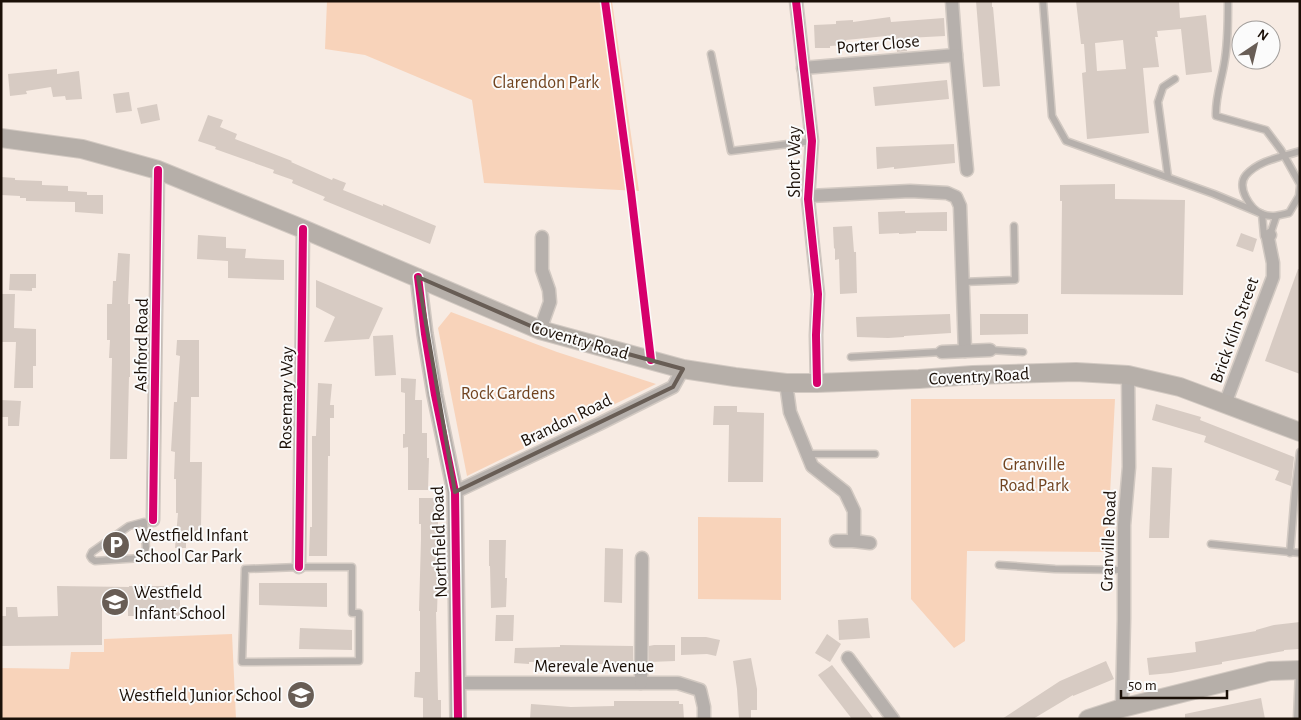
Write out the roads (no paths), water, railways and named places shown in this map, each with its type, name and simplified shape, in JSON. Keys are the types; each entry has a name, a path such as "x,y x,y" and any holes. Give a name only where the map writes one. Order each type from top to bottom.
{"main road":[{"name":"Coventry Road","path":"1,138 82,149 158,170 303,228 540,330 683,369 786,383 817,384 1024,373 1076,372 1128,375 1180,387 1300,432"},
{"path":"1088,719 1122,708 1270,672 1299,670"}],"street":[{"name":"Short Way","path":"796,1 812,141 809,196 818,294 816,335 817,384"},
{"path":"952,1 967,170"},
{"name":"Porter Close","path":"803,68 956,55"},
{"name":"Ashford Road","path":"149,521 158,170"},
{"path":"809,196 910,191 948,193 956,197 960,206 965,351"},
{"name":"Rosemary Way","path":"299,567 303,228"},
{"name":"Brick Kiln Street","path":"1225,404 1273,277 1273,264 1267,236"},
{"path":"540,330 550,302 549,290 542,270 542,237"},
{"name":"Northfield Road","path":"418,277 435,395 455,492 458,719"},
{"path":"942,352 990,350"},
{"name":"Brandon Road","path":"455,492 673,387 683,369"},
{"name":"Granville Road","path":"1122,708 1124,525 1129,467 1128,375"},
{"path":"786,383 790,412 812,466 845,492 854,511 854,541"},
{"path":"836,541 870,543"},
{"path":"641,683 642,558"},
{"path":"848,658 893,719"},
{"name":"Merevale Avenue","path":"457,684 678,683 700,690 704,707 704,719"}],"lane":[{"path":"1043,1 1052,116 1066,141 1214,194 1262,214 1276,217 1289,213 1299,196 1300,185 1285,156 1266,130 1216,116 1227,36 1228,1"},
{"path":"711,54 731,151 812,141"},
{"path":"1168,178 1158,102 1163,87 1175,79"},
{"path":"1267,236 1262,214 1249,204 1243,191 1242,178 1260,164 1300,151"},
{"path":"1267,236 1276,217"},
{"path":"962,282 1015,280 1014,226"},
{"path":"990,350 1023,352"},
{"path":"851,357 942,352"},
{"path":"1290,552 1300,452"},
{"path":"807,454 875,454"},
{"path":"149,521 144,530 146,548 141,558 95,561 90,556 92,552 129,526 149,521"},
{"path":"1211,544 1300,553"},
{"path":"999,565 1055,569 1124,570"},
{"path":"299,567 352,568 352,613 359,613 359,661 242,662 245,568 299,567"},
{"path":"1297,719 1299,670"}],"place":[{"name":"Westfield Infant School Car Park","path":"116,545"},
{"name":"Westfield Infant School","path":"115,602"},
{"name":"Westfield Junior School","path":"301,695"}],"park label":[{"name":"Clarendon Park","path":"546,82"},
{"name":"Rock Gardens","path":"508,393"},
{"name":"Granville Road Park","path":"1034,474"}]}
